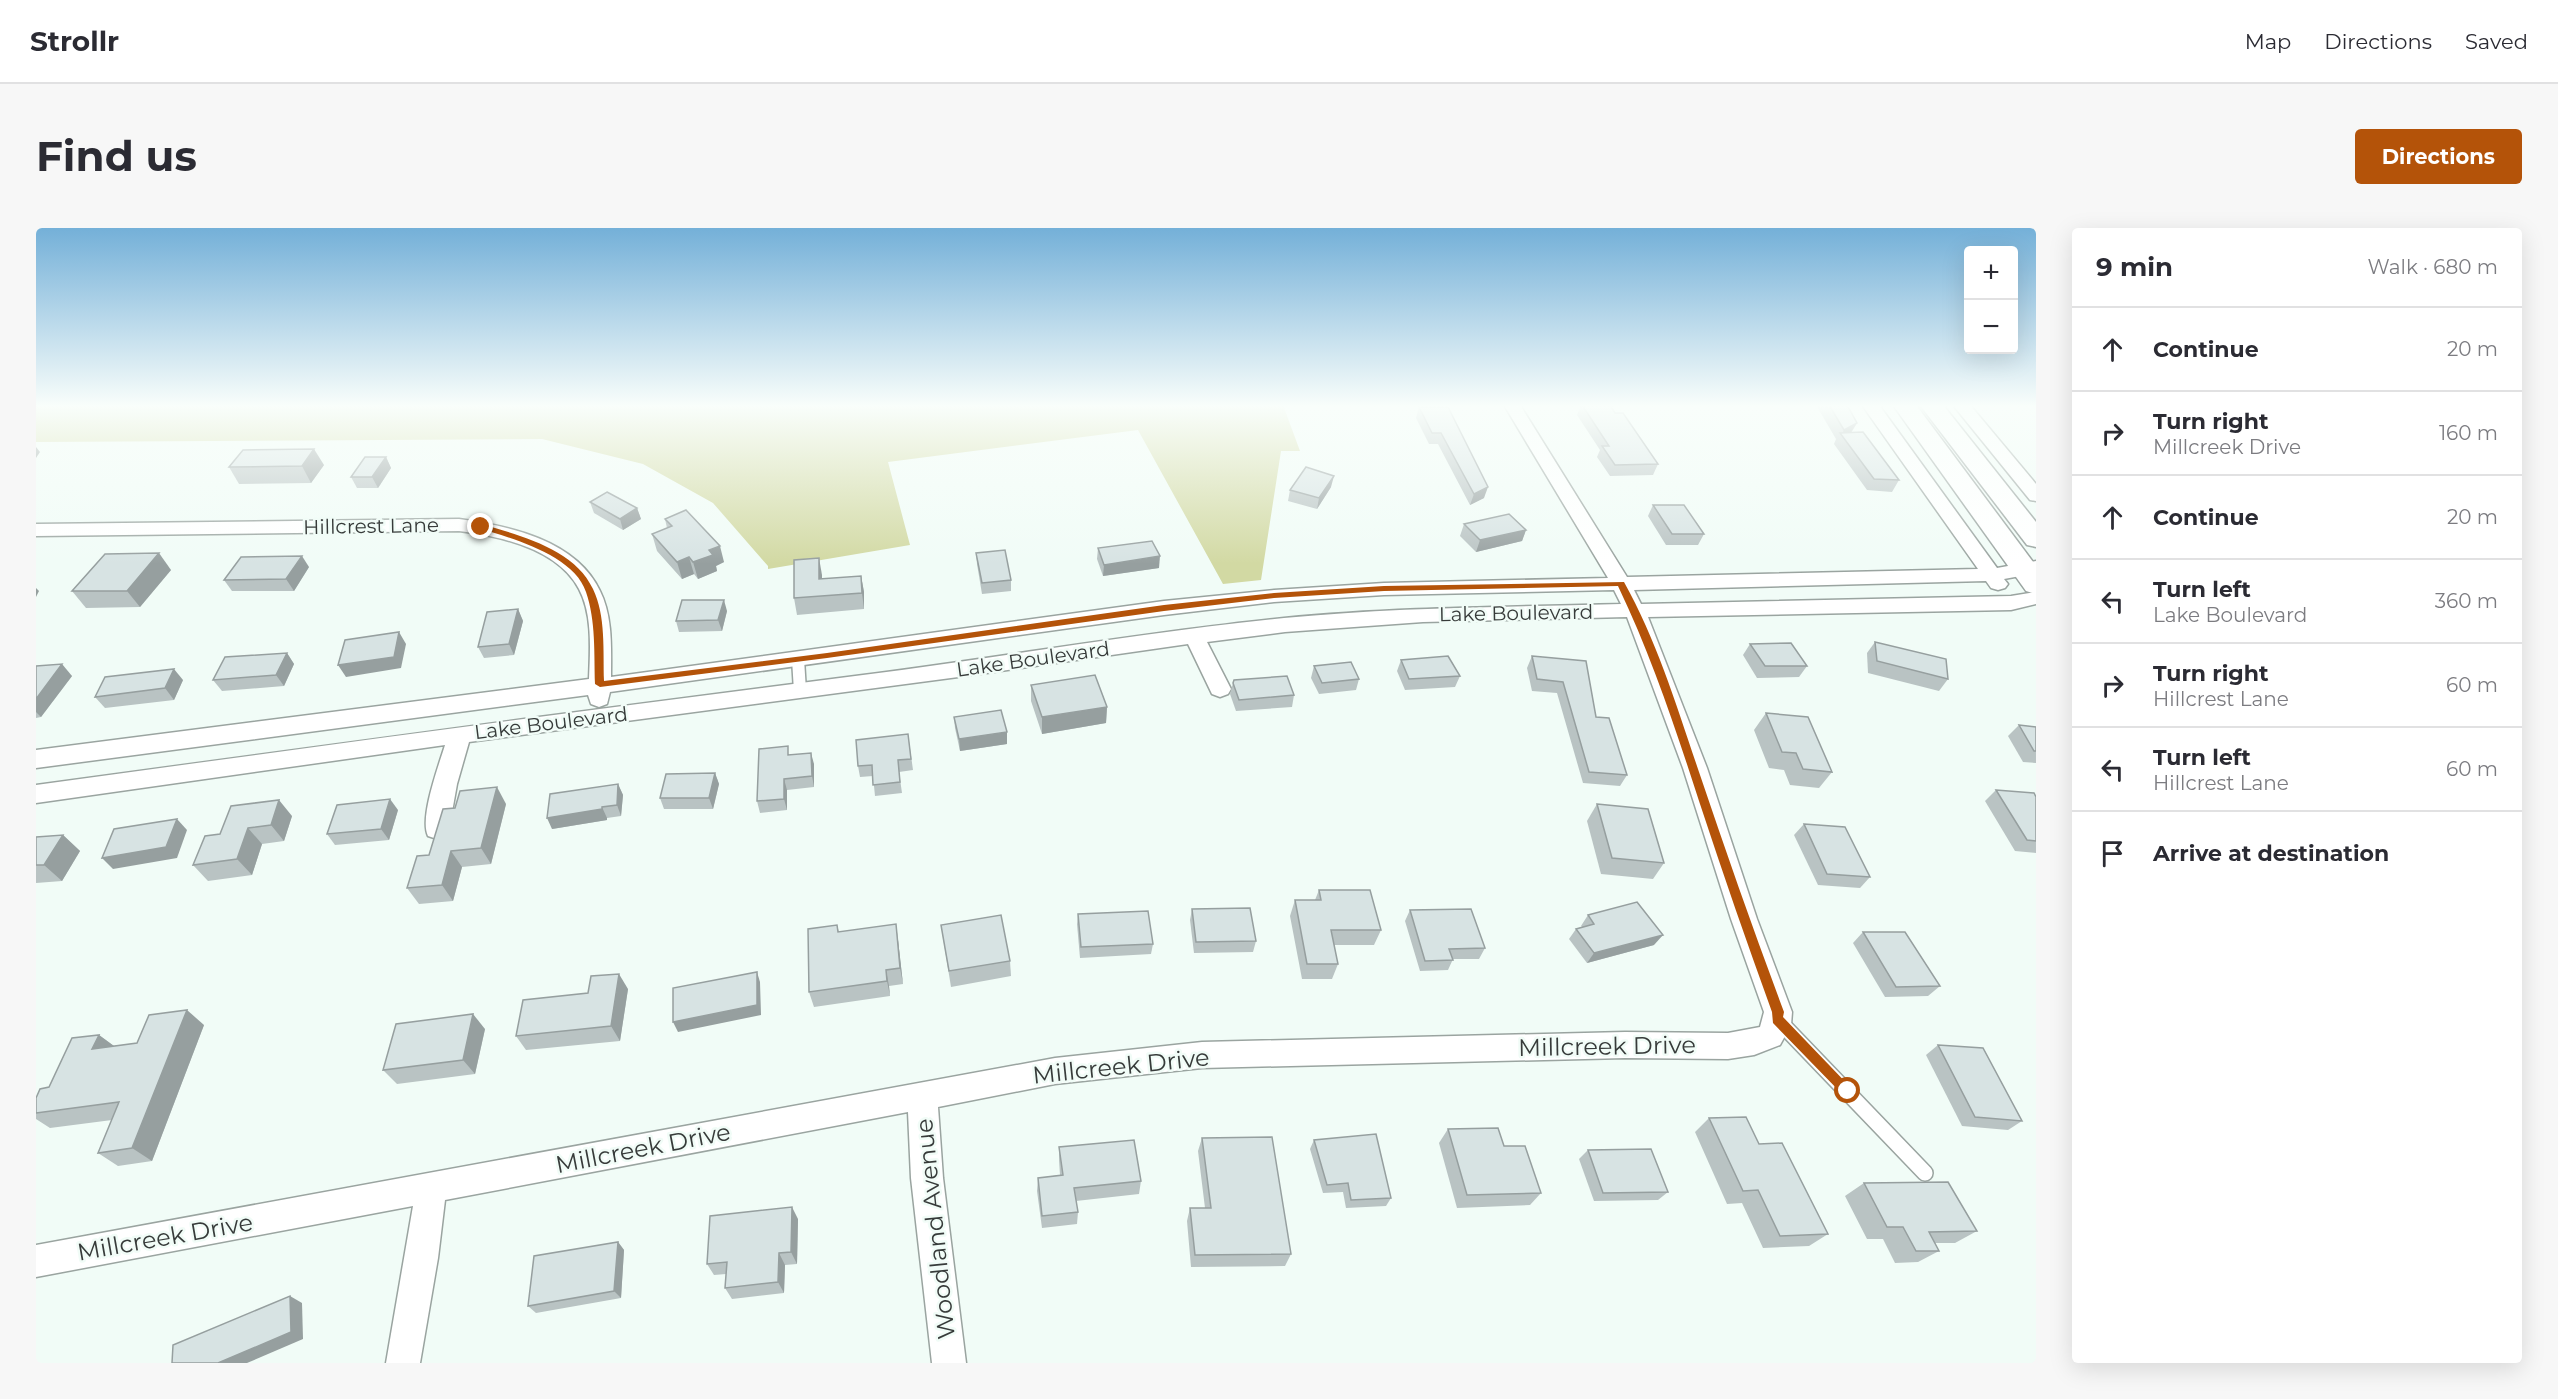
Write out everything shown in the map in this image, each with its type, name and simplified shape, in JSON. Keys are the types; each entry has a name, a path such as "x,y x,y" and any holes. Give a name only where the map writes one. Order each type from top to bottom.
{"main road":[{"path":"1944,458 2032,574"},
{"path":"1973,458 2036,539"}],"street":[{"path":"1544,458 1621,584 1666,688 1778,1012 1777,1019"},
{"path":"1909,458 2011,603"},
{"path":"2005,458 2036,496"},
{"name":"Hillcrest Lane","path":"36,530 459,525 501,531 550,552 573,568 583,578 590,591 597,620 599,717"},
{"name":"Lake Boulevard","path":"36,759 1153,610 1274,596 1384,589 2032,574"},
{"name":"Lake Boulevard","path":"36,794 1194,636 1365,618 2011,603 2036,598"},
{"path":"1194,636 1220,689"},
{"path":"437,829 445,784 460,735"},
{"name":"Millcreek Drive","path":"36,1261 1054,1071 1128,1061 1202,1055 1625,1045 1728,1046 1754,1042 1770,1036 1777,1025 1777,1019"},
{"name":"Woodland Avenue","path":"922,1094 927,1178 949,1363"},
{"path":"403,1363 422,1258 431,1188"}],"lane":[{"path":"798,659 800,691"},
{"path":"1777,1019 1925,1173"}],"green space":[{"path":"619,458 920,458 888,462 910,545 768,569 768,566 713,503 643,464"},
{"path":"1153,458 1280,458 1261,580 1223,584"}],"building":[{"path":"236,458 308,458 302,466 229,467"},
{"path":"364,458 385,458 372,477 351,477"},
{"path":"1455,458 1473,458 1488,487 1474,494"},
{"path":"1610,458 1654,458 1658,464 1615,465"},
{"path":"1858,458 1882,458 1899,480 1874,479"},
{"path":"1306,467 1334,476 1319,498 1290,490"},
{"path":"607,492 637,508 620,519 590,502"},
{"path":"1653,505 1684,505 1704,534 1672,534"},
{"path":"686,510 720,546 709,550 713,555 693,562 689,557 677,562 652,534 672,526 665,519"},
{"path":"1509,514 1526,530 1480,540 1464,524"},
{"path":"1152,541 1160,556 1104,565 1098,548"},
{"path":"1005,550 1011,580 982,583 976,553"},
{"path":"159,553 127,591 72,591 105,554"},
{"path":"302,556 286,579 224,580 241,557"},
{"path":"819,558 819,579 861,576 862,593 794,598 794,560"},
{"path":"682,600 724,600 718,620 676,621"},
{"path":"518,609 509,644 478,647 487,612"},
{"path":"399,632 394,657 338,665 345,640"},
{"path":"1875,642 1946,659 1948,679 1877,661"},
{"path":"1791,643 1807,666 1765,666 1750,644"},
{"path":"287,653 276,675 213,680 225,657"},
{"path":"1448,656 1460,676 1409,679 1401,660"},
{"path":"1532,656 1586,661 1596,717 1609,718 1627,775 1589,772 1563,682 1537,679"},
{"path":"1351,662 1359,679 1322,683 1314,666"},
{"path":"62,664 36,699 36,666"},
{"path":"174,669 165,688 95,697 105,677"},
{"path":"1095,675 1107,707 1042,717 1031,685"},
{"path":"1287,676 1294,695 1239,700 1233,683 1234,680"},
{"path":"1001,710 1007,732 959,739 954,717"},
{"path":"1766,713 1808,717 1832,772 1803,769 1796,753 1782,752"},
{"path":"2019,725 2036,727 2036,751 2034,751"},
{"path":"908,734 911,759 898,760 900,782 873,785 872,765 858,766 856,740"},
{"path":"788,746 788,755 811,753 812,776 784,779 784,799 757,801 759,749"},
{"path":"715,773 709,798 660,798 666,774"},
{"path":"618,784 617,805 547,818 550,794"},
{"path":"497,787 481,848 451,851 442,885 407,888 417,856 429,855 443,809 455,808 460,791"},
{"path":"1996,790 2034,793 2036,797 2036,841 2027,840"},
{"path":"390,799 381,829 327,834 337,805"},
{"path":"279,800 271,825 248,828 237,859 193,865 205,836 220,834 231,806"},
{"path":"1597,804 1648,809 1664,863 1612,858"},
{"path":"177,819 166,847 102,858 114,829"},
{"path":"1804,824 1845,827 1870,877 1827,874"},
{"path":"63,835 44,865 36,865 36,837"},
{"path":"1319,890 1370,890 1381,930 1331,930 1338,964 1307,964 1295,900 1321,900"},
{"path":"1637,902 1663,935 1594,953 1576,929 1594,924 1588,915"},
{"path":"1250,908 1256,941 1196,942 1192,909"},
{"path":"1471,909 1485,948 1449,949 1453,960 1425,961 1410,910"},
{"path":"1148,911 1153,944 1081,947 1078,914"},
{"path":"1001,915 1010,961 949,971 941,925"},
{"path":"896,924 900,968 886,970 887,981 809,992 808,929 837,925 838,932"},
{"path":"1863,932 1905,932 1940,986 1896,987"},
{"path":"757,972 757,1005 673,1022 673,988"},
{"path":"619,974 611,1026 516,1036 523,1000 588,993 591,976"},
{"path":"187,1010 132,1148 98,1153 119,1102 36,1113 36,1098 40,1089 49,1087 72,1038 99,1035 92,1049 137,1043 149,1015"},
{"path":"473,1014 463,1060 383,1070 396,1024"},
{"path":"1938,1045 1983,1048 2022,1121 1975,1117"},
{"path":"1746,1117 1759,1144 1782,1143 1828,1234 1780,1236 1758,1190 1743,1191 1709,1118"},
{"path":"1498,1128 1504,1146 1525,1146 1541,1193 1467,1195 1448,1129"},
{"path":"1376,1134 1391,1198 1351,1200 1348,1183 1327,1185 1314,1140"},
{"path":"1272,1137 1291,1254 1195,1255 1190,1208 1211,1208 1202,1138"},
{"path":"1134,1140 1141,1181 1074,1188 1078,1212 1042,1216 1038,1178 1063,1175 1059,1147"},
{"path":"1651,1149 1668,1192 1603,1193 1588,1150"},
{"path":"1948,1182 1977,1231 1929,1232 1939,1251 1916,1251 1903,1227 1887,1227 1864,1183"},
{"path":"792,1207 791,1252 779,1253 778,1282 725,1288 727,1262 707,1264 710,1216"},
{"path":"618,1242 614,1291 528,1306 534,1256"},
{"path":"290,1296 291,1332 218,1363 172,1363 173,1345"}],"route":[{"path":"481,527 501,531 550,552 583,578 590,591 597,620 600,684 827,656 1164,608 1274,596 1384,589 1621,584 1646,635 1695,768 1744,919 1778,1012 1777,1019 1848,1091"}]}
